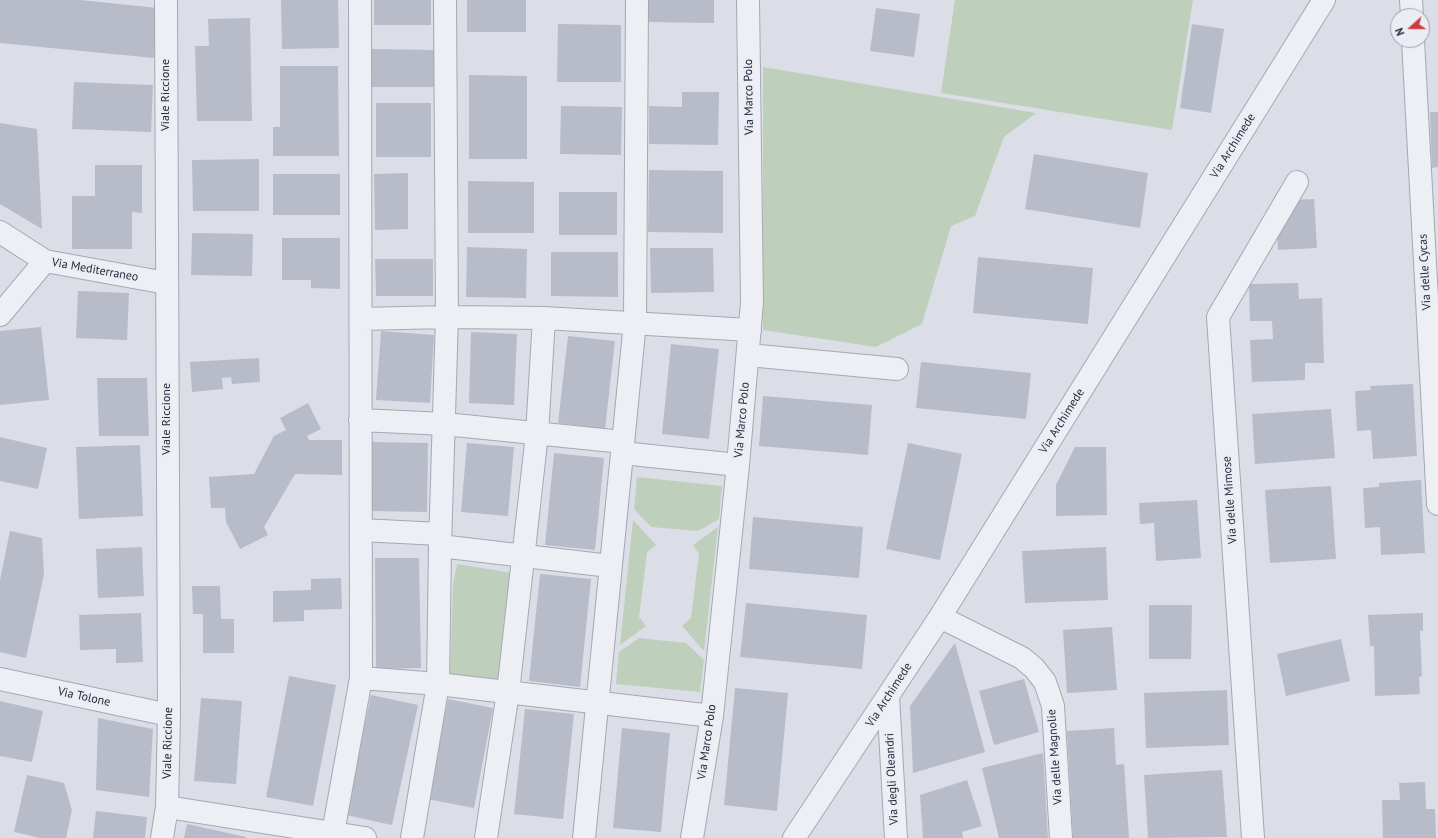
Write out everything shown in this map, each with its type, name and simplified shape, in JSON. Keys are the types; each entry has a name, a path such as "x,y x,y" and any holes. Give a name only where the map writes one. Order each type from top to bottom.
{"street":[{"name":"Viale Riccione","path":"162,838 167,807 169,715 166,0"},
{"path":"333,833 361,678 360,0"},
{"path":"412,838 438,684 440,540 445,424 447,317 445,0"},
{"path":"584,838 635,322 637,0"},
{"name":"Via Marco Polo","path":"692,838 712,716 738,465 752,302 748,0"},
{"name":"Via Archimede","path":"794,838 940,617 1324,0"},
{"name":"Via delle Cycas","path":"1413,48 1438,504"},
{"name":"Via delle Mimose","path":"1253,838 1218,317 1297,182"},
{"path":"0,232 46,261"},
{"name":"Via Mediterraneo","path":"0,315 46,261 166,283"},
{"path":"361,319 447,317 544,318 635,322 750,330"},
{"path":"486,838 508,692 522,555 537,434 544,318"},
{"path":"748,355 897,369"},
{"path":"360,420 445,424 537,434 738,465"},
{"path":"361,530 440,540 522,555 610,566"},
{"name":"Via delle Magnolie","path":"940,617 1022,658 1034,668 1045,682 1053,706 1061,838"},
{"path":"361,678 438,684 712,716"},
{"name":"Via Tolone","path":"0,679 169,715"},
{"name":"Via degli Oleandri","path":"888,696 896,838"},
{"path":"167,807 364,838"}],"green space":[{"path":"955,0 1193,0 1172,130 941,93"},
{"path":"763,67 1036,113 1004,137 975,216 951,226 922,324 876,347 763,330"},
{"path":"637,477 722,486 719,519 698,531 651,527 634,509"},
{"path":"633,520 656,545 647,552 639,617 646,626 620,645"},
{"path":"718,527 704,651 682,626 691,618 699,554 693,545"},
{"path":"457,564 513,573 504,681 450,677 453,585"},
{"path":"639,638 686,643 704,660 700,692 616,684 619,652"}],"building":[{"path":"0,0 80,0 158,8 154,58 0,43"},
{"path":"281,0 338,0 339,48 282,49"},
{"path":"374,0 431,0 431,25 374,25"},
{"path":"467,0 526,0 526,32 467,32"},
{"path":"647,0 714,0 714,23 647,22"},
{"path":"876,8 920,14 914,57 870,51"},
{"path":"250,18 252,121 197,121 195,46 209,46 208,19"},
{"path":"558,24 621,25 621,82 557,82"},
{"path":"1192,24 1224,29 1211,113 1180,108"},
{"path":"372,49 435,50 435,87 372,87"},
{"path":"280,66 338,66 339,156 273,156 273,127 280,127"},
{"path":"469,75 527,76 527,159 469,159"},
{"path":"74,82 153,85 151,132 72,129"},
{"path":"682,92 719,92 718,145 649,144 649,106 682,107"},
{"path":"376,103 431,103 431,157 376,157"},
{"path":"561,106 622,107 621,155 560,154"},
{"path":"1430,112 1438,112 1438,167 1432,168"},
{"path":"0,123 37,129 42,229 0,204"},
{"path":"1034,154 1148,173 1140,228 1025,209"},
{"path":"259,159 259,211 193,211 192,160"},
{"path":"95,165 142,165 142,213 132,212 132,249 72,249 72,196 95,196"},
{"path":"649,170 723,171 723,233 648,232"},
{"path":"408,173 408,229 375,230 374,174"},
{"path":"273,174 340,174 340,215 273,215"},
{"path":"468,181 534,182 534,233 468,233"},
{"path":"559,192 617,192 617,235 559,235"},
{"path":"1314,199 1317,248 1278,250 1276,223 1290,200"},
{"path":"192,233 253,234 252,276 191,275"},
{"path":"282,238 340,238 340,289 311,288 311,280 282,280"},
{"path":"467,247 527,249 526,298 466,297"},
{"path":"650,248 713,248 714,292 651,293"},
{"path":"551,252 618,252 618,297 551,296"},
{"path":"978,257 1093,268 1088,324 973,313"},
{"path":"375,259 433,259 433,296 376,296"},
{"path":"1298,283 1299,299 1322,298 1324,363 1305,363 1305,380 1252,382 1250,340 1273,339 1272,321 1250,321 1249,284"},
{"path":"78,291 129,293 127,340 76,338"},
{"path":"41,327 49,400 0,405 0,331"},
{"path":"381,331 434,335 430,403 376,400"},
{"path":"471,332 517,334 514,405 469,403"},
{"path":"568,336 615,341 605,429 558,423"},
{"path":"671,344 719,349 709,439 662,434"},
{"path":"259,358 260,382 232,384 231,377 222,378 223,389 192,392 190,362"},
{"path":"921,362 1031,373 1026,419 916,408"},
{"path":"97,378 147,378 149,436 99,436"},
{"path":"1413,384 1417,456 1373,459 1371,430 1357,431 1355,391 1371,390 1370,386"},
{"path":"763,396 872,405 868,455 759,446"},
{"path":"308,403 321,429 307,436 309,440 342,440 342,475 295,474 264,527 268,535 240,549 226,522 225,508 211,508 209,477 254,474 274,436 286,430 280,418"},
{"path":"1331,409 1335,458 1255,464 1252,414"},
{"path":"0,437 47,448 38,489 0,481"},
{"path":"371,442 428,443 427,512 370,511"},
{"path":"467,443 514,447 508,516 461,512"},
{"path":"908,443 962,454 940,560 886,549"},
{"path":"140,445 143,516 79,519 76,447"},
{"path":"1075,447 1106,447 1107,515 1056,516 1056,485"},
{"path":"554,453 604,458 595,550 545,545"},
{"path":"1421,480 1425,553 1381,555 1380,527 1365,528 1363,488 1379,487 1379,483"},
{"path":"1331,486 1336,559 1270,563 1265,490"},
{"path":"1197,500 1201,558 1156,561 1154,523 1140,524 1139,503"},
{"path":"753,517 863,527 859,578 749,569"},
{"path":"10,531 42,538 44,574 26,658 0,652 0,580"},
{"path":"142,547 144,596 98,598 96,549"},
{"path":"1106,547 1108,600 1025,603 1022,551"},
{"path":"375,558 419,558 421,668 376,669"},
{"path":"540,574 591,579 580,687 529,681"},
{"path":"341,578 342,609 304,610 304,621 273,622 273,591 311,590 311,579"},
{"path":"192,586 220,586 221,619 234,619 234,653 203,653 203,614 193,614"},
{"path":"746,603 867,615 862,669 740,657"},
{"path":"1149,605 1192,605 1191,659 1149,659"},
{"path":"141,613 143,662 116,663 116,649 80,650 79,615"},
{"path":"1423,613 1423,631 1420,631 1422,676 1419,677 1420,694 1375,696 1374,646 1370,646 1368,615"},
{"path":"1112,627 1117,690 1067,693 1063,630"},
{"path":"1341,639 1350,681 1286,696 1277,654"},
{"path":"955,643 985,752 913,773 910,706"},
{"path":"289,676 336,685 313,806 266,797"},
{"path":"1024,679 1039,732 994,745 979,691"},
{"path":"735,688 788,693 777,811 724,805"},
{"path":"1227,690 1229,745 1146,748 1144,693"},
{"path":"371,695 418,705 392,825 346,815"},
{"path":"201,698 242,701 236,784 194,781"},
{"path":"448,699 493,708 474,808 427,799"},
{"path":"0,701 43,711 32,762 0,756"},
{"path":"525,709 574,714 563,819 514,814"},
{"path":"98,718 153,729 149,797 96,790"},
{"path":"622,728 670,733 661,832 613,828"},
{"path":"1114,728 1116,765 1124,764 1129,838 1073,838 1067,731"},
{"path":"1043,753 1048,838 999,838 982,768"},
{"path":"1222,770 1227,837 1148,838 1144,775"},
{"path":"27,775 64,783 72,810 66,838 40,838 14,832"},
{"path":"967,780 982,826 962,832 963,838 923,838 920,795"},
{"path":"1425,782 1426,809 1435,809 1436,838 1383,838 1382,800 1400,800 1399,783"},
{"path":"96,811 147,817 145,838 93,838"},
{"path":"187,824 246,837 246,838 184,838"}]}
